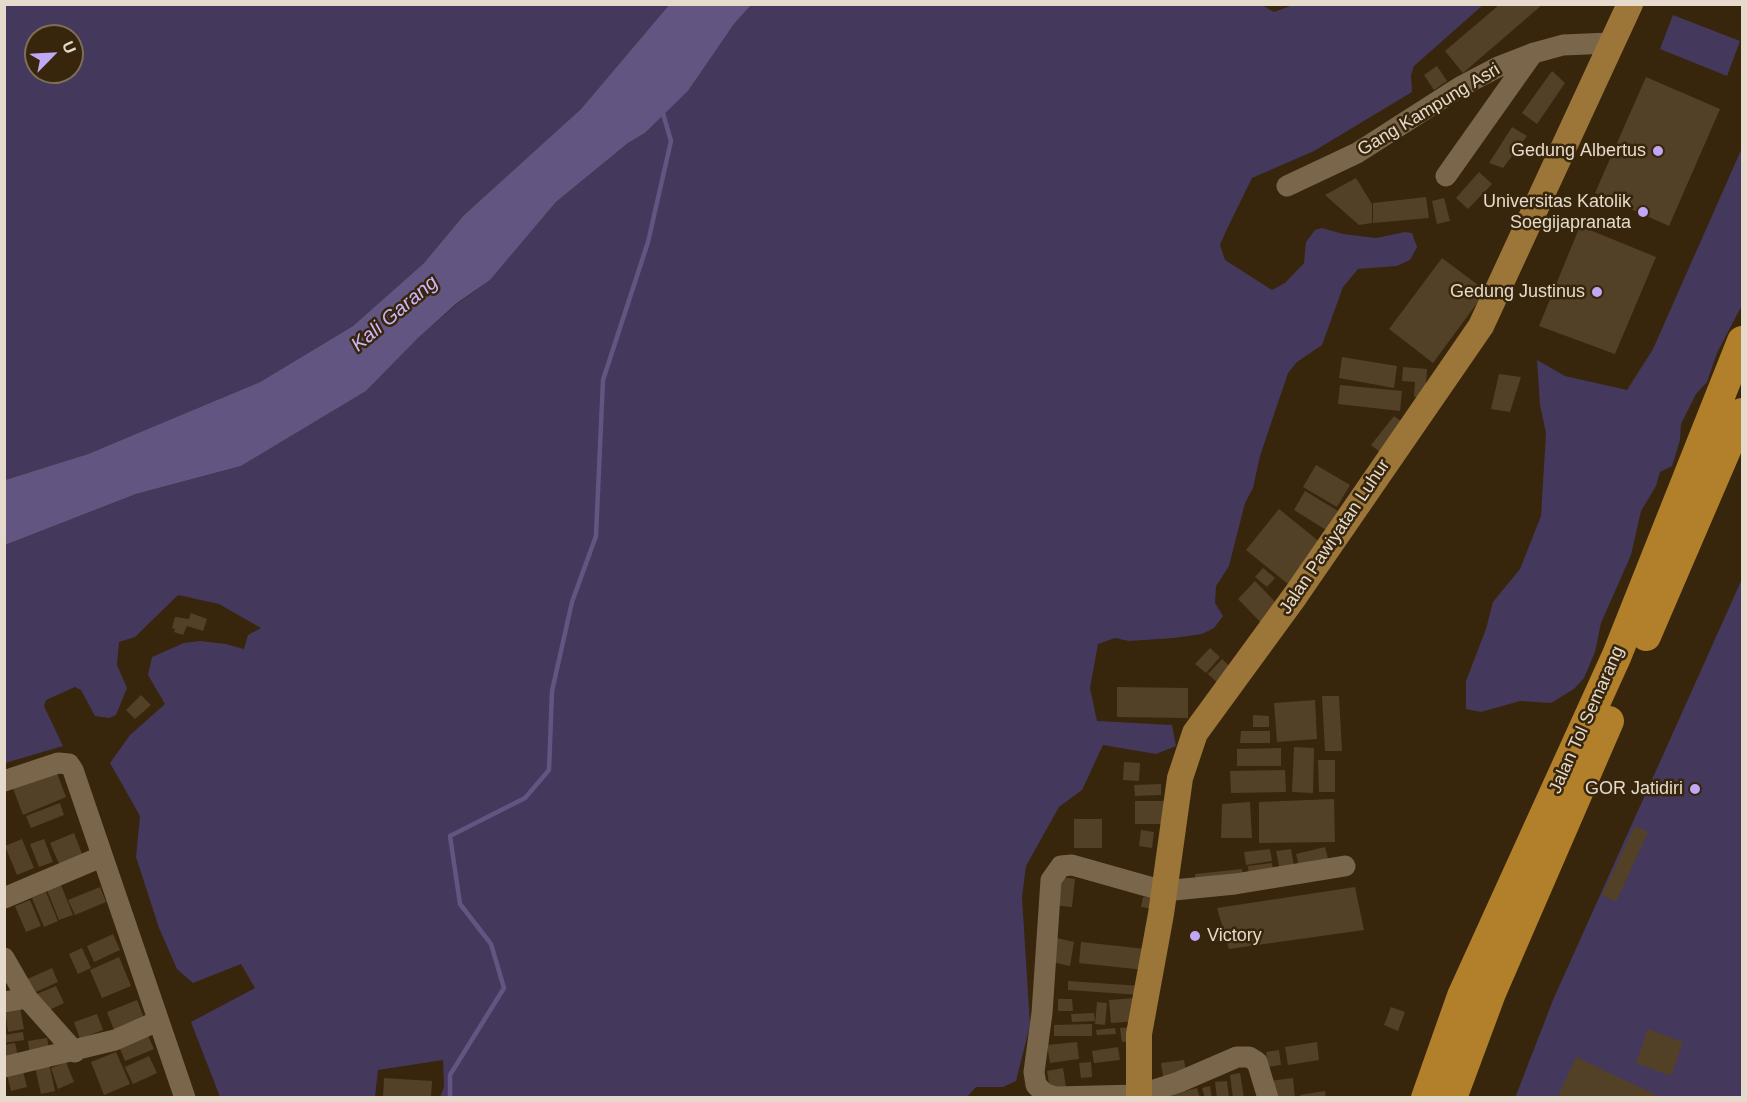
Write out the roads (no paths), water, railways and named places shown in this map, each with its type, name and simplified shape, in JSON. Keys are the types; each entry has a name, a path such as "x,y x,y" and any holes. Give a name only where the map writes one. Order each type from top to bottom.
{"highway":[{"name":"Jalan Tol Semarang","path":"1426,1098 1462,996 1617,655 1743,341"},
{"name":"Jalan Tol Semarang","path":"1452,1098 1491,993 1743,413"}],"main road":[{"name":"Jalan Pawiyatan Luhur","path":"1139,1096 1139,1034 1164,891 1180,778 1195,733 1296,596 1481,326 1544,195 1610,43 1630,4"}],"street":[{"name":"Gang Kampung Asri","path":"1287,186 1357,153 1460,87 1534,53 1563,45 1610,43"},
{"path":"1446,176 1534,53"},
{"path":"4,781 58,763 69,764 73,770 185,1098"},
{"path":"4,898 101,857"},
{"path":"1268,1098 1257,1062 1249,1057 1237,1057 1139,1096 1055,1097 1044,1093 1036,1085 1034,1072 1042,1013 1052,880 1061,866 1072,864 1164,891 1235,884 1345,866"},
{"path":"4,958 27,998 75,1052"},
{"path":"4,1002 27,998"},
{"path":"4,1067 75,1052 115,1040 158,1021"}],"water":[{"name":"Kali Garang","path":"669,5 751,5 734,24 688,91 645,133 628,143 556,202 490,280 457,303 418,338 366,391 241,466 136,494 5,545 5,480 88,454 260,382 353,326 424,263 463,216 581,109"}],"waterway":[{"path":"450,1098 450,1075 504,988 491,944 460,904 450,836 525,798 549,770 552,691 572,602 596,536 603,380 648,242 671,141 662,110"}],"place":[{"name":"Gedung Albertus","path":"1658,151"},
{"name":"Universitas Katolik Soegijapranata","path":"1643,212"},
{"name":"Gedung Justinus","path":"1597,292"},
{"name":"GOR Jatidiri","path":"1695,789"},
{"name":"Victory","path":"1195,936"}]}
